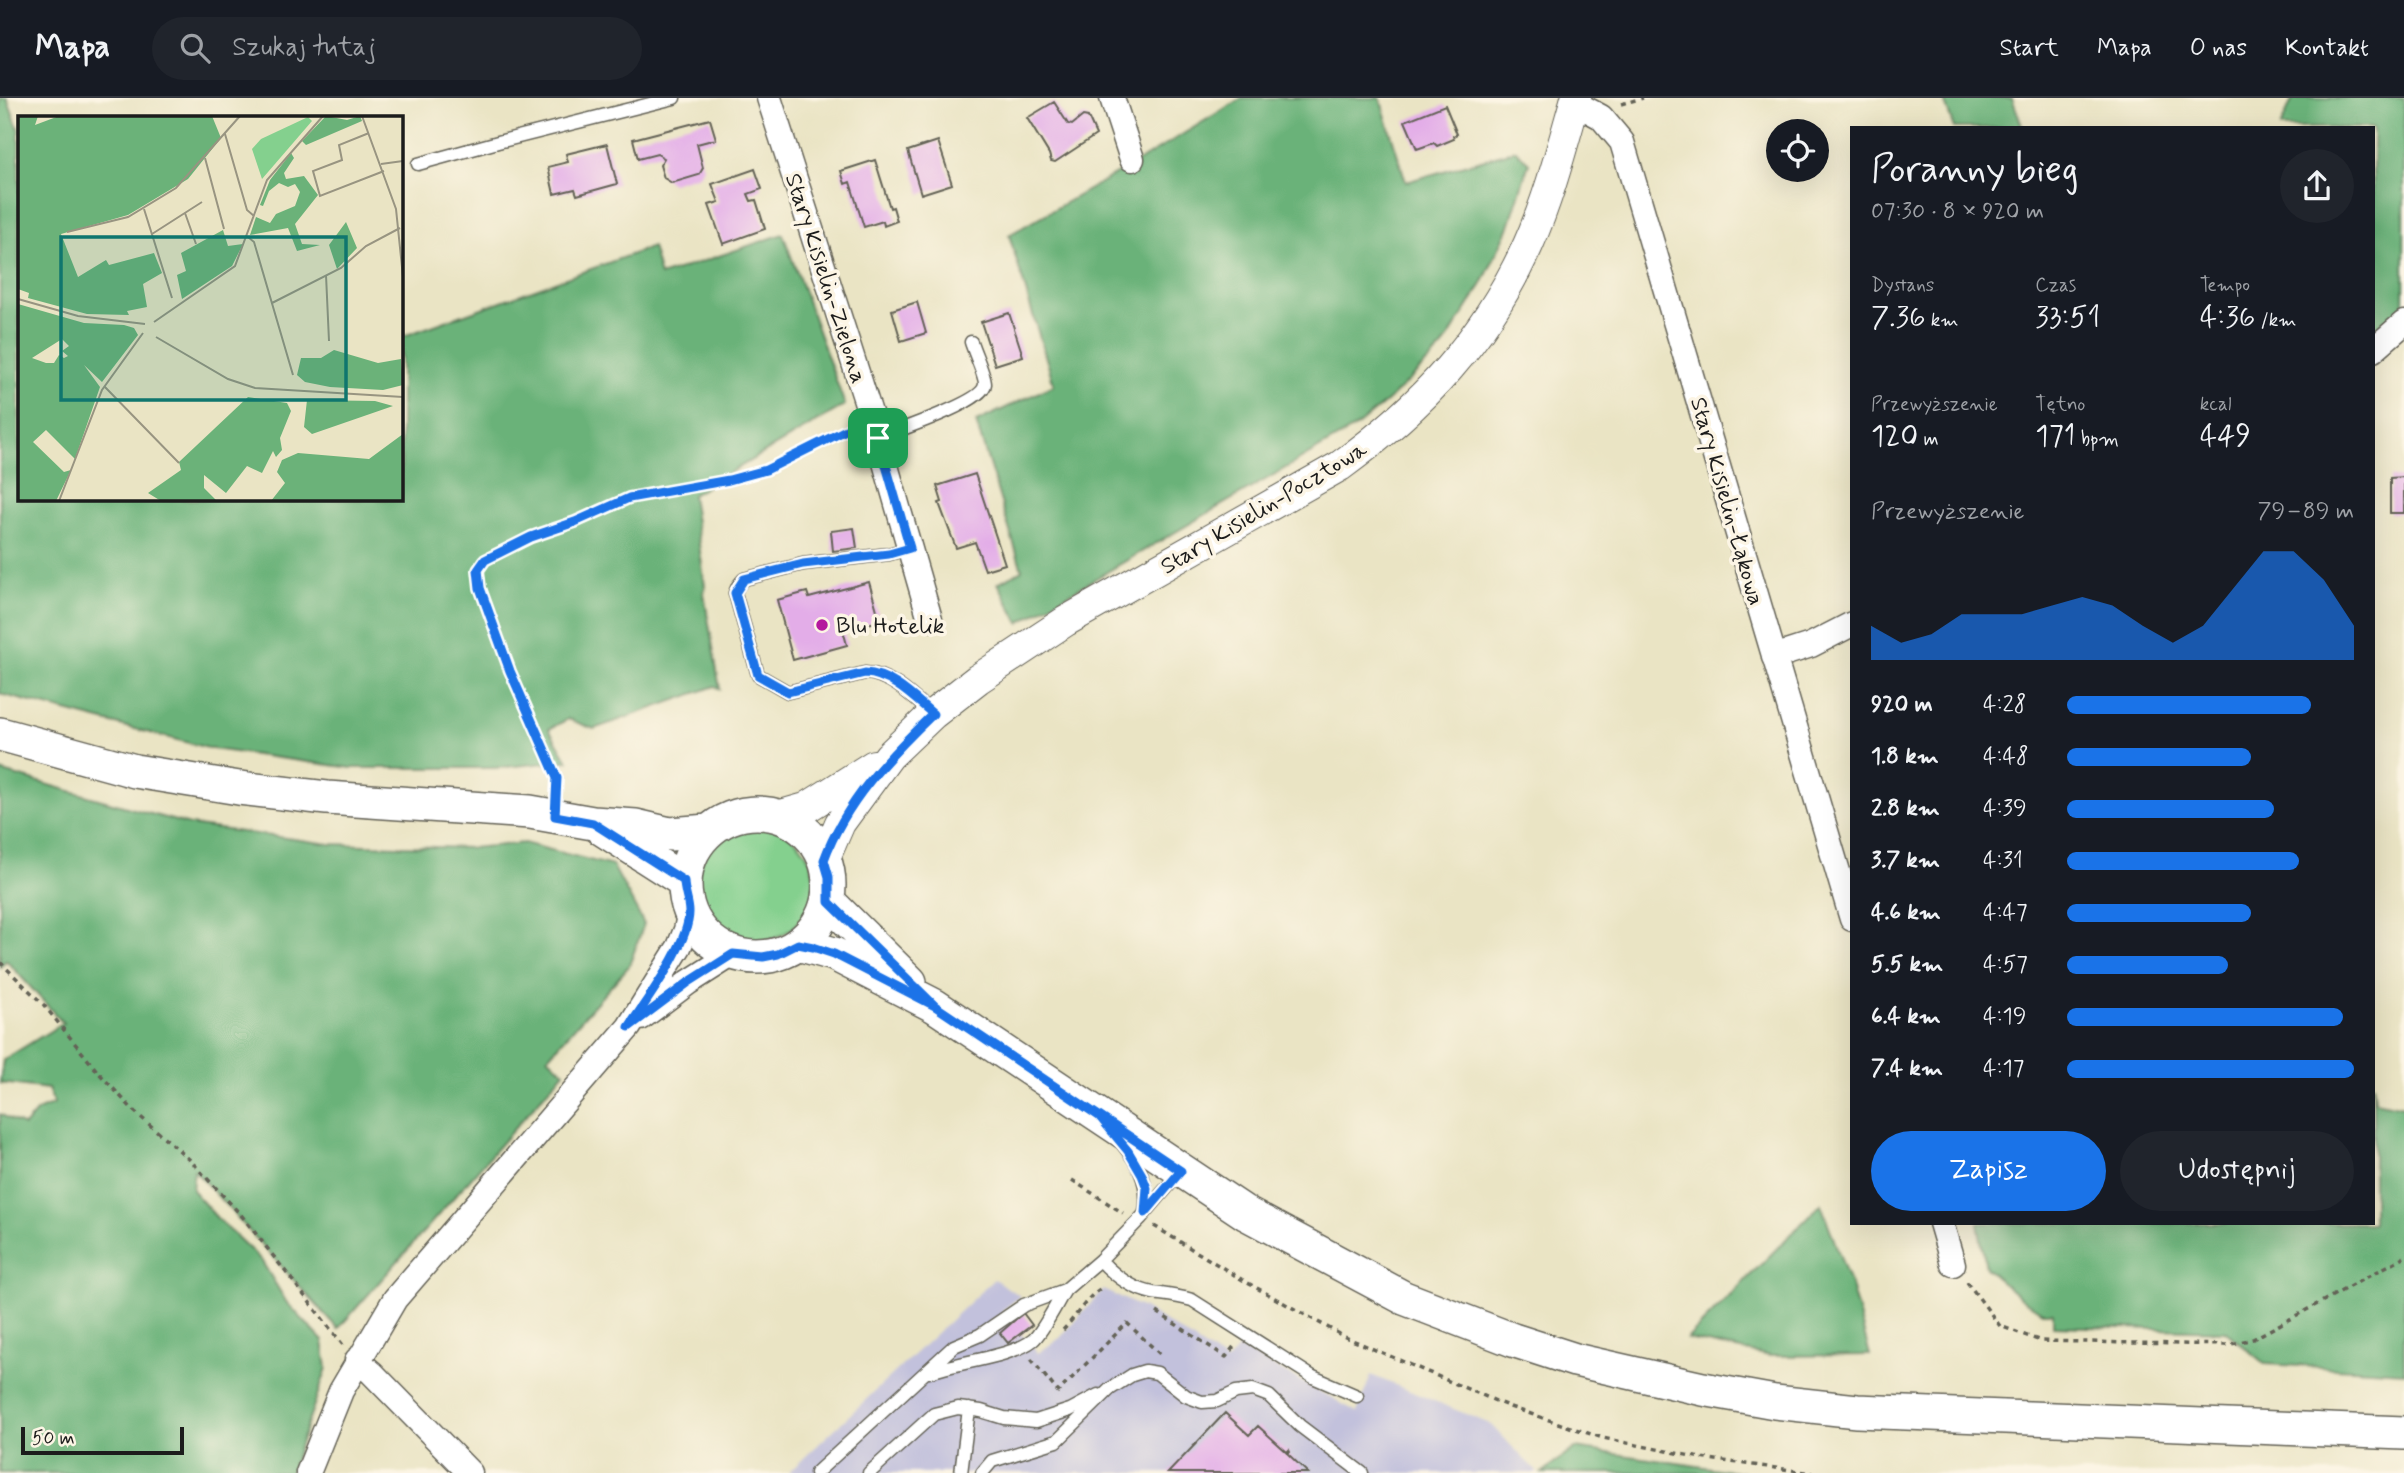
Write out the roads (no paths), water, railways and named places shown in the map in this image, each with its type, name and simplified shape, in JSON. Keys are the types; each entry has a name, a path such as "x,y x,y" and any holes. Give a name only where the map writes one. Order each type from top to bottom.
{"main road":[{"path":"0,734 135,771 239,788 327,798 530,812 593,823 636,826 670,834 708,831"},
{"path":"742,814 778,816 797,825 815,842 829,877 829,902 814,931 798,944 778,954 763,957 733,954 708,940 695,925 687,896 689,856 708,831 726,820 742,814"},
{"path":"593,823 687,896"},
{"path":"829,902 935,1006"},
{"path":"798,944 834,954 935,1006 1247,1214 1404,1298 1513,1340 1575,1360 1775,1402 1857,1411 2404,1433"}],"street":[{"name":"Stary Kisielin-Zielona","path":"769,98 875,428 930,620"},
{"path":"1112,98 1132,159"},
{"name":"Stary Kisielin-Łąkowa","path":"1576,101 1601,117 1622,142 1850,912"},
{"name":"Stary Kisielin-Pocztowa","path":"824,860 840,823 889,756 933,714 978,679 1066,621 1340,466 1376,440 1410,410 1468,345 1502,296 1528,244 1576,101"},
{"path":"2375,348 2404,323"},
{"path":"1774,657 1811,645 1850,625"},
{"name":"Stary Kisielin-Pocztowa","path":"778,816 806,807 889,756"},
{"path":"308,1473 341,1391 395,1299 629,1027 679,947 686,930 687,896"},
{"path":"629,1027 689,982 733,954"},
{"path":"1942,1225 1953,1264"},
{"path":"357,1360 470,1473"}],"lane":[{"path":"418,164 674,98"},
{"path":"875,428 963,404 981,393 985,384 971,342"},
{"path":"910,548 889,554 803,564 744,579 735,593 758,675 788,692 865,673 876,673 933,714"},
{"path":"1099,1116 1128,1151 1142,1175 1147,1188 1141,1217"},
{"path":"923,1374 954,1364 1007,1353 1035,1339 1065,1290 1100,1260 1181,1171"},
{"path":"1100,1260 1113,1274 1131,1286 1151,1293 1174,1294 1192,1300 1313,1377 1357,1396"},
{"path":"816,1473 954,1346 980,1335 1024,1305 1065,1290"},
{"path":"869,1473 934,1414 958,1408 1004,1418 1036,1420 1070,1410 1132,1375 1145,1371 1157,1374 1186,1396 1202,1402 1217,1401 1236,1392 1253,1391 1269,1396 1300,1426 1362,1473"},
{"path":"982,1473 992,1461 1058,1441 1110,1389"},
{"path":"961,1473 969,1409"}],"place":[{"name":"Blu Hotelik","path":"822,625"}]}
